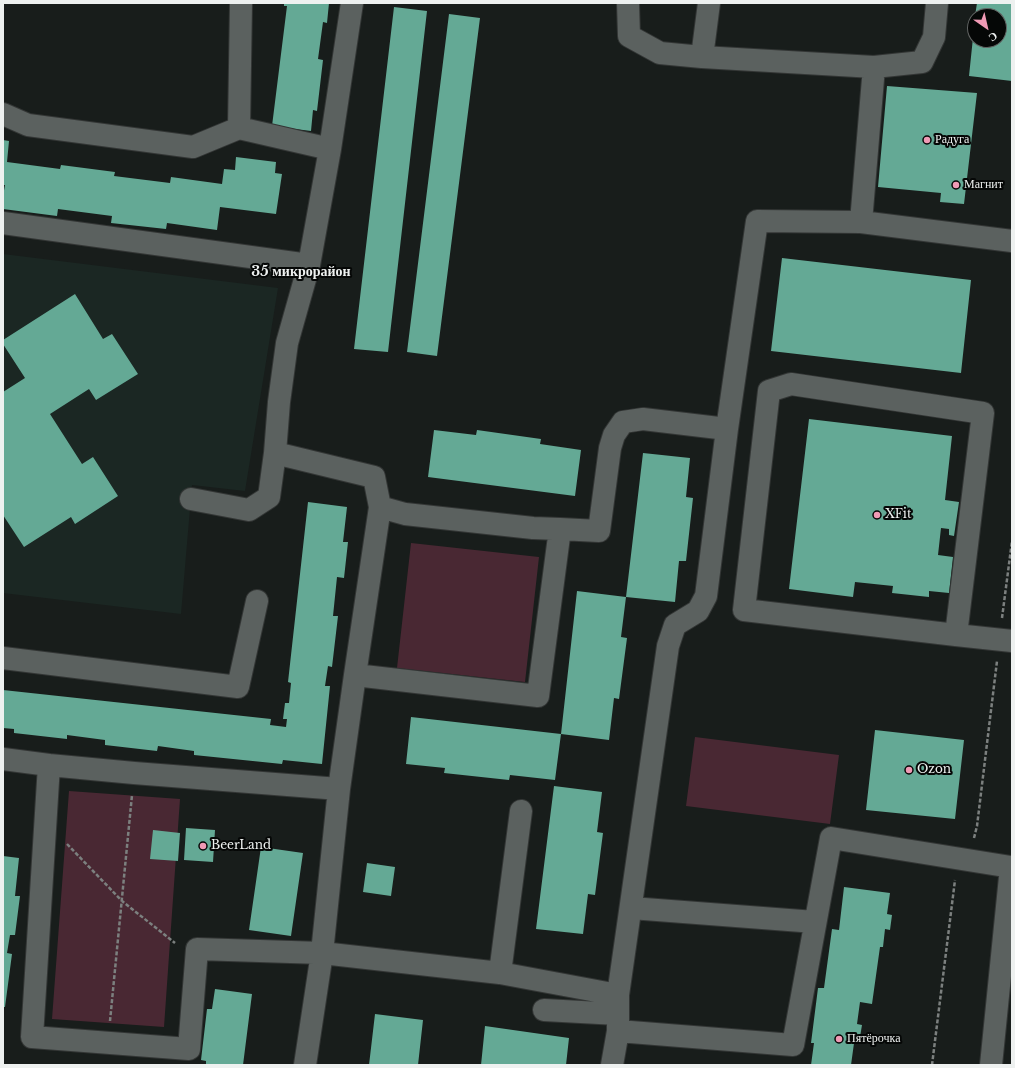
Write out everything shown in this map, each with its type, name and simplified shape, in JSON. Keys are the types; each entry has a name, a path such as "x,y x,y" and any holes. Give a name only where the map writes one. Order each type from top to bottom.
{"lane":[{"path":"239,128 241,3"},
{"path":"191,499 249,510 269,496 287,343 309,265 330,149 352,3"},
{"path":"628,3 629,36 660,53 702,57 874,67 922,62 934,37 937,3"},
{"path":"702,57 709,3"},
{"path":"861,222 874,67"},
{"path":"3,114 28,125 193,147 239,128 330,149"},
{"path":"612,1065 631,908 668,646 675,625 698,611 706,596 727,429 757,221 861,222 1012,241"},
{"path":"3,223 309,265"},
{"path":"956,635 983,413 791,384 770,391 744,610 956,635 1006,640"},
{"path":"380,507 412,514 532,528 599,531 610,448 614,435 623,422 643,419 727,429"},
{"path":"275,452 374,477 380,507 339,789 322,953 305,1065"},
{"path":"355,675 538,696 560,529"},
{"path":"3,658 238,688 257,601"},
{"path":"3,759 134,773 339,789"},
{"path":"49,765 32,1037 189,1049 197,949 322,953 500,973 618,1013"},
{"path":"500,973 521,811"},
{"path":"544,1010 618,1013 793,1045 831,838 1011,867 991,1065"},
{"path":"631,908 815,922"}],"path":[{"path":"932,1065 955,879 971,852 977,826 1006,640 1012,541"},
{"path":"108,1043 134,773"},
{"path":"46,822 122,901 196,959"}],"shaded area":[{"path":"3,254 278,288 245,491 192,485 181,614 3,593"},
{"path":"411,543 539,557 525,682 397,668"},
{"path":"695,737 839,755 830,824 686,806"},
{"path":"69,791 180,799 164,1027 52,1019"}],"building":[{"path":"284,3 329,3 327,23 323,22 318,59 323,60 317,111 313,110 311,131 272,126 287,6 284,6"},
{"path":"977,3 1012,3 1012,81 969,76 972,48 1007,48 1007,8 976,8"},
{"path":"394,7 427,11 388,352 354,349"},
{"path":"449,14 480,18 437,356 407,352"},
{"name":"Радуга","path":"887,86 977,93 964,204 940,202 941,193 878,187"},
{"path":"3,140 9,141 7,162 60,169 61,165 115,172 114,176 170,183 171,177 222,184 224,169 235,170 236,157 276,162 275,173 282,174 276,214 220,207 217,230 167,223 166,229 111,223 112,216 58,209 57,216 3,209 5,185 3,185"},
{"path":"782,258 971,280 961,373 771,351"},
{"path":"75,294 103,339 112,334 138,374 96,400 89,389 50,414 82,464 93,457 118,496 75,524 71,517 24,547 3,515 3,392 25,378 3,344 3,340"},
{"name":"XFit","path":"809,419 952,436 945,500 959,502 954,536 949,535 949,529 941,528 938,555 953,557 949,593 929,591 929,597 892,593 893,586 855,582 853,597 789,589"},
{"path":"434,430 476,435 477,430 541,439 540,444 581,450 575,496 428,477"},
{"path":"643,453 690,458 686,497 693,498 686,561 679,561 675,602 626,597"},
{"path":"308,502 347,507 343,542 348,542 344,578 337,577 333,616 338,616 332,667 328,666 325,686 330,686 322,764 283,760 282,764 194,755 194,751 158,746 157,751 105,745 105,740 67,735 67,739 14,733 14,729 3,728 3,690 271,719 270,725 286,727 287,719 283,719 285,703 289,703 291,683 288,682"},
{"path":"577,591 626,597 621,637 627,638 619,699 614,698 609,740 561,734"},
{"path":"411,717 561,734 555,780 510,775 509,780 444,773 445,768 406,764"},
{"path":"875,730 964,740 955,819 866,810"},
{"path":"554,786 602,792 597,832 603,833 595,895 588,894 583,934 536,929"},
{"path":"186,828 215,830 213,862 184,860"},
{"path":"153,830 180,833 178,861 150,859"},
{"path":"261,847 303,853 291,936 249,930"},
{"path":"3,856 19,858 15,896 20,896 15,935 10,935 7,953 12,954 5,1007 3,1007"},
{"path":"367,863 395,867 391,896 363,892"},
{"path":"844,887 890,893 887,914 892,915 890,930 885,929 883,947 880,947 872,1004 860,1002 857,1024 862,1025 860,1037 855,1036 851,1065 811,1065 814,1043 811,1043 818,988 824,988 832,929 839,930"},
{"path":"215,989 252,994 243,1065 206,1065 206,1061 201,1060 207,1009 212,1009"},
{"path":"375,1014 423,1020 418,1065 369,1065"},
{"path":"485,1026 569,1038 566,1065 481,1065"}],"place":[{"name":"Радуга","path":"927,140"},
{"name":"Магнит","path":"956,185"},
{"name":"XFit","path":"877,515"},
{"name":"Ozon","path":"909,770"},
{"name":"BeerLand","path":"203,846"},
{"name":"Пятёрочка","path":"839,1039"}],"district":[{"name":"35 микрорайон","path":"301,272"}]}
